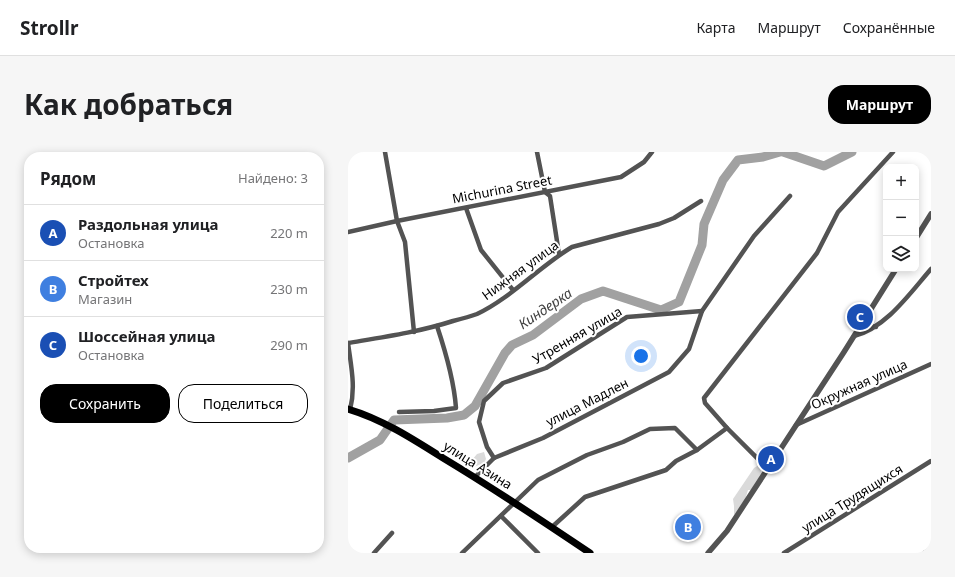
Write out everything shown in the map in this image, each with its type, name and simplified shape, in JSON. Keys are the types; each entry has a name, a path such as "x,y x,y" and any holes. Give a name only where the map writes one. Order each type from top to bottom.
{"main road":[{"name":"улица Азина","path":"349,409 364,414 405,434 514,502 590,553"}],"street":[{"path":"385,152 396,221 405,242 414,332"},
{"path":"537,152 545,192 550,196 559,254"},
{"name":"Michurina Street","path":"348,232 396,221 621,177 644,162 652,152"},
{"path":"768,469 727,428 705,403 704,398 817,253 838,212 893,152"},
{"name":"улица Мадлен","path":"475,477 494,458 543,438 670,372 689,349 702,311 754,236 790,196"},
{"name":"Нижняя улица","path":"348,343 414,332 476,314 491,306 530,278 559,254 572,247 659,224 674,218 701,201"},
{"path":"466,208 481,250 513,290"},
{"path":"917,236 931,214"},
{"path":"854,336 876,327 900,304 931,269"},
{"path":"708,553 727,531 894,272"},
{"name":"Утренняя улица","path":"494,458 487,447 479,422 484,401 503,383 546,368 627,317 702,311"},
{"path":"863,321 869,326 876,327"},
{"path":"399,412 434,411 456,408 450,365 437,326"},
{"path":"348,343 354,386 353,399 349,409"},
{"name":"Окружная улица","path":"796,425 931,364"},
{"path":"462,553 538,480 587,454 623,442 650,429 675,428 697,450"},
{"path":"552,527 585,497 666,470 676,461 697,450 727,428"},
{"name":"улица Трудящихся","path":"784,553 931,461"},
{"path":"501,516 538,553"},
{"path":"374,553 392,533"},
{"path":"924,553 931,549"}],"shaded area":[{"path":"456,452 465,457 467,460 472,460 477,454 484,452 486,459 484,463 474,467 454,455"},
{"path":"759,465 763,475 757,480 751,490 748,490 744,503 734,515 733,499 754,468"}],"waterway":[{"name":"Киндерка","path":"348,458 380,440 394,420 447,418 464,415 475,406 505,353 512,345 533,335 581,299 603,291 661,310 679,302 702,245 704,224 723,180 738,160 763,157 780,152"},
{"name":"Киндерка","path":"783,152 824,166 852,152"}],"place":[{"name":"Шоссейная улица","path":"860,317"},
{"name":"Раздольная улица","path":"771,459"},
{"name":"Стройтех","path":"688,527"}]}
